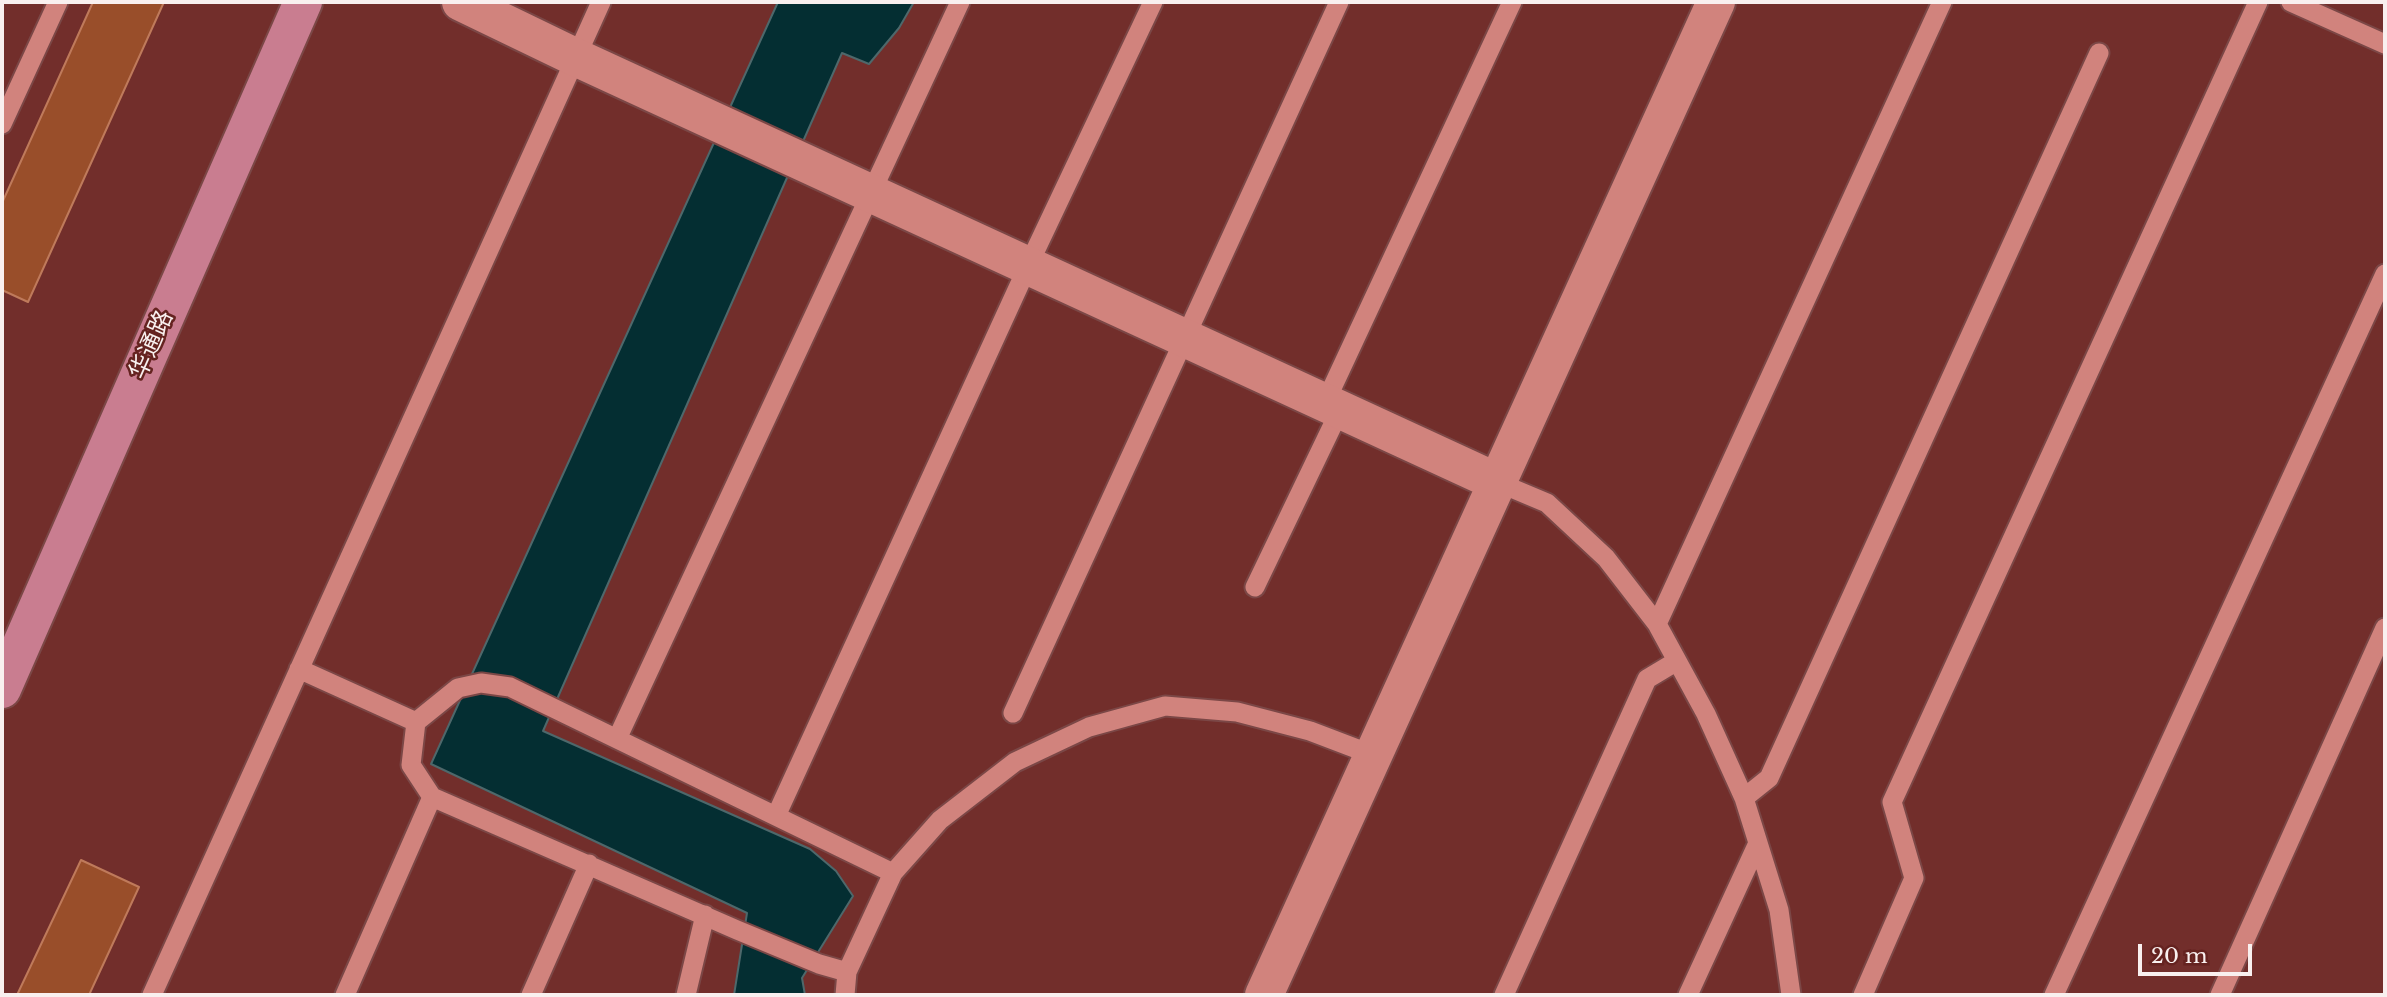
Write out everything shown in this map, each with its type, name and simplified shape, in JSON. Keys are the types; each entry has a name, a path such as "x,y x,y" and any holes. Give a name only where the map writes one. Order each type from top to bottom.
{"street":[{"name":"华通路","path":"2,689 303,2"},
{"path":"461,2 1497,481"},
{"path":"1264,995 1716,2"}],"lane":[{"path":"2,124 58,2"},
{"path":"152,995 601,2"},
{"path":"617,740 858,187 960,2"},
{"path":"776,816 1028,266 1153,2"},
{"path":"1013,713 1339,2"},
{"path":"1255,587 1512,2"},
{"path":"1657,624 1942,2"},
{"path":"1863,995 1914,878 1892,802 2258,2"},
{"path":"2297,3 2385,44"},
{"path":"1744,798 1769,778 2099,53"},
{"path":"2054,995 2385,274"},
{"path":"1497,481 1547,503 1606,558 1657,624 1706,714 1744,798 1779,910 1791,995"},
{"path":"2220,995 2385,628"},
{"path":"1504,995 1647,679 1677,661"},
{"path":"299,669 416,722"},
{"path":"847,972 819,964 737,930 432,797 411,765 416,722 458,688 481,683 510,687 893,873"},
{"path":"845,995 847,972 893,873 940,820 1015,762 1089,727 1165,706 1237,712 1310,731 1373,755"},
{"path":"345,995 432,797"},
{"path":"1688,995 1758,843"},
{"path":"531,995 589,864"},
{"path":"686,995 705,915"}],"water":[{"path":"778,2 914,2 899,28 869,64 842,53 543,731 810,849 836,871 853,896 802,978 805,995 734,995 747,913 431,764"}],"building":[{"path":"93,2 164,2 28,302 2,290 2,203"},
{"path":"81,860 139,887 89,995 17,995"}]}
